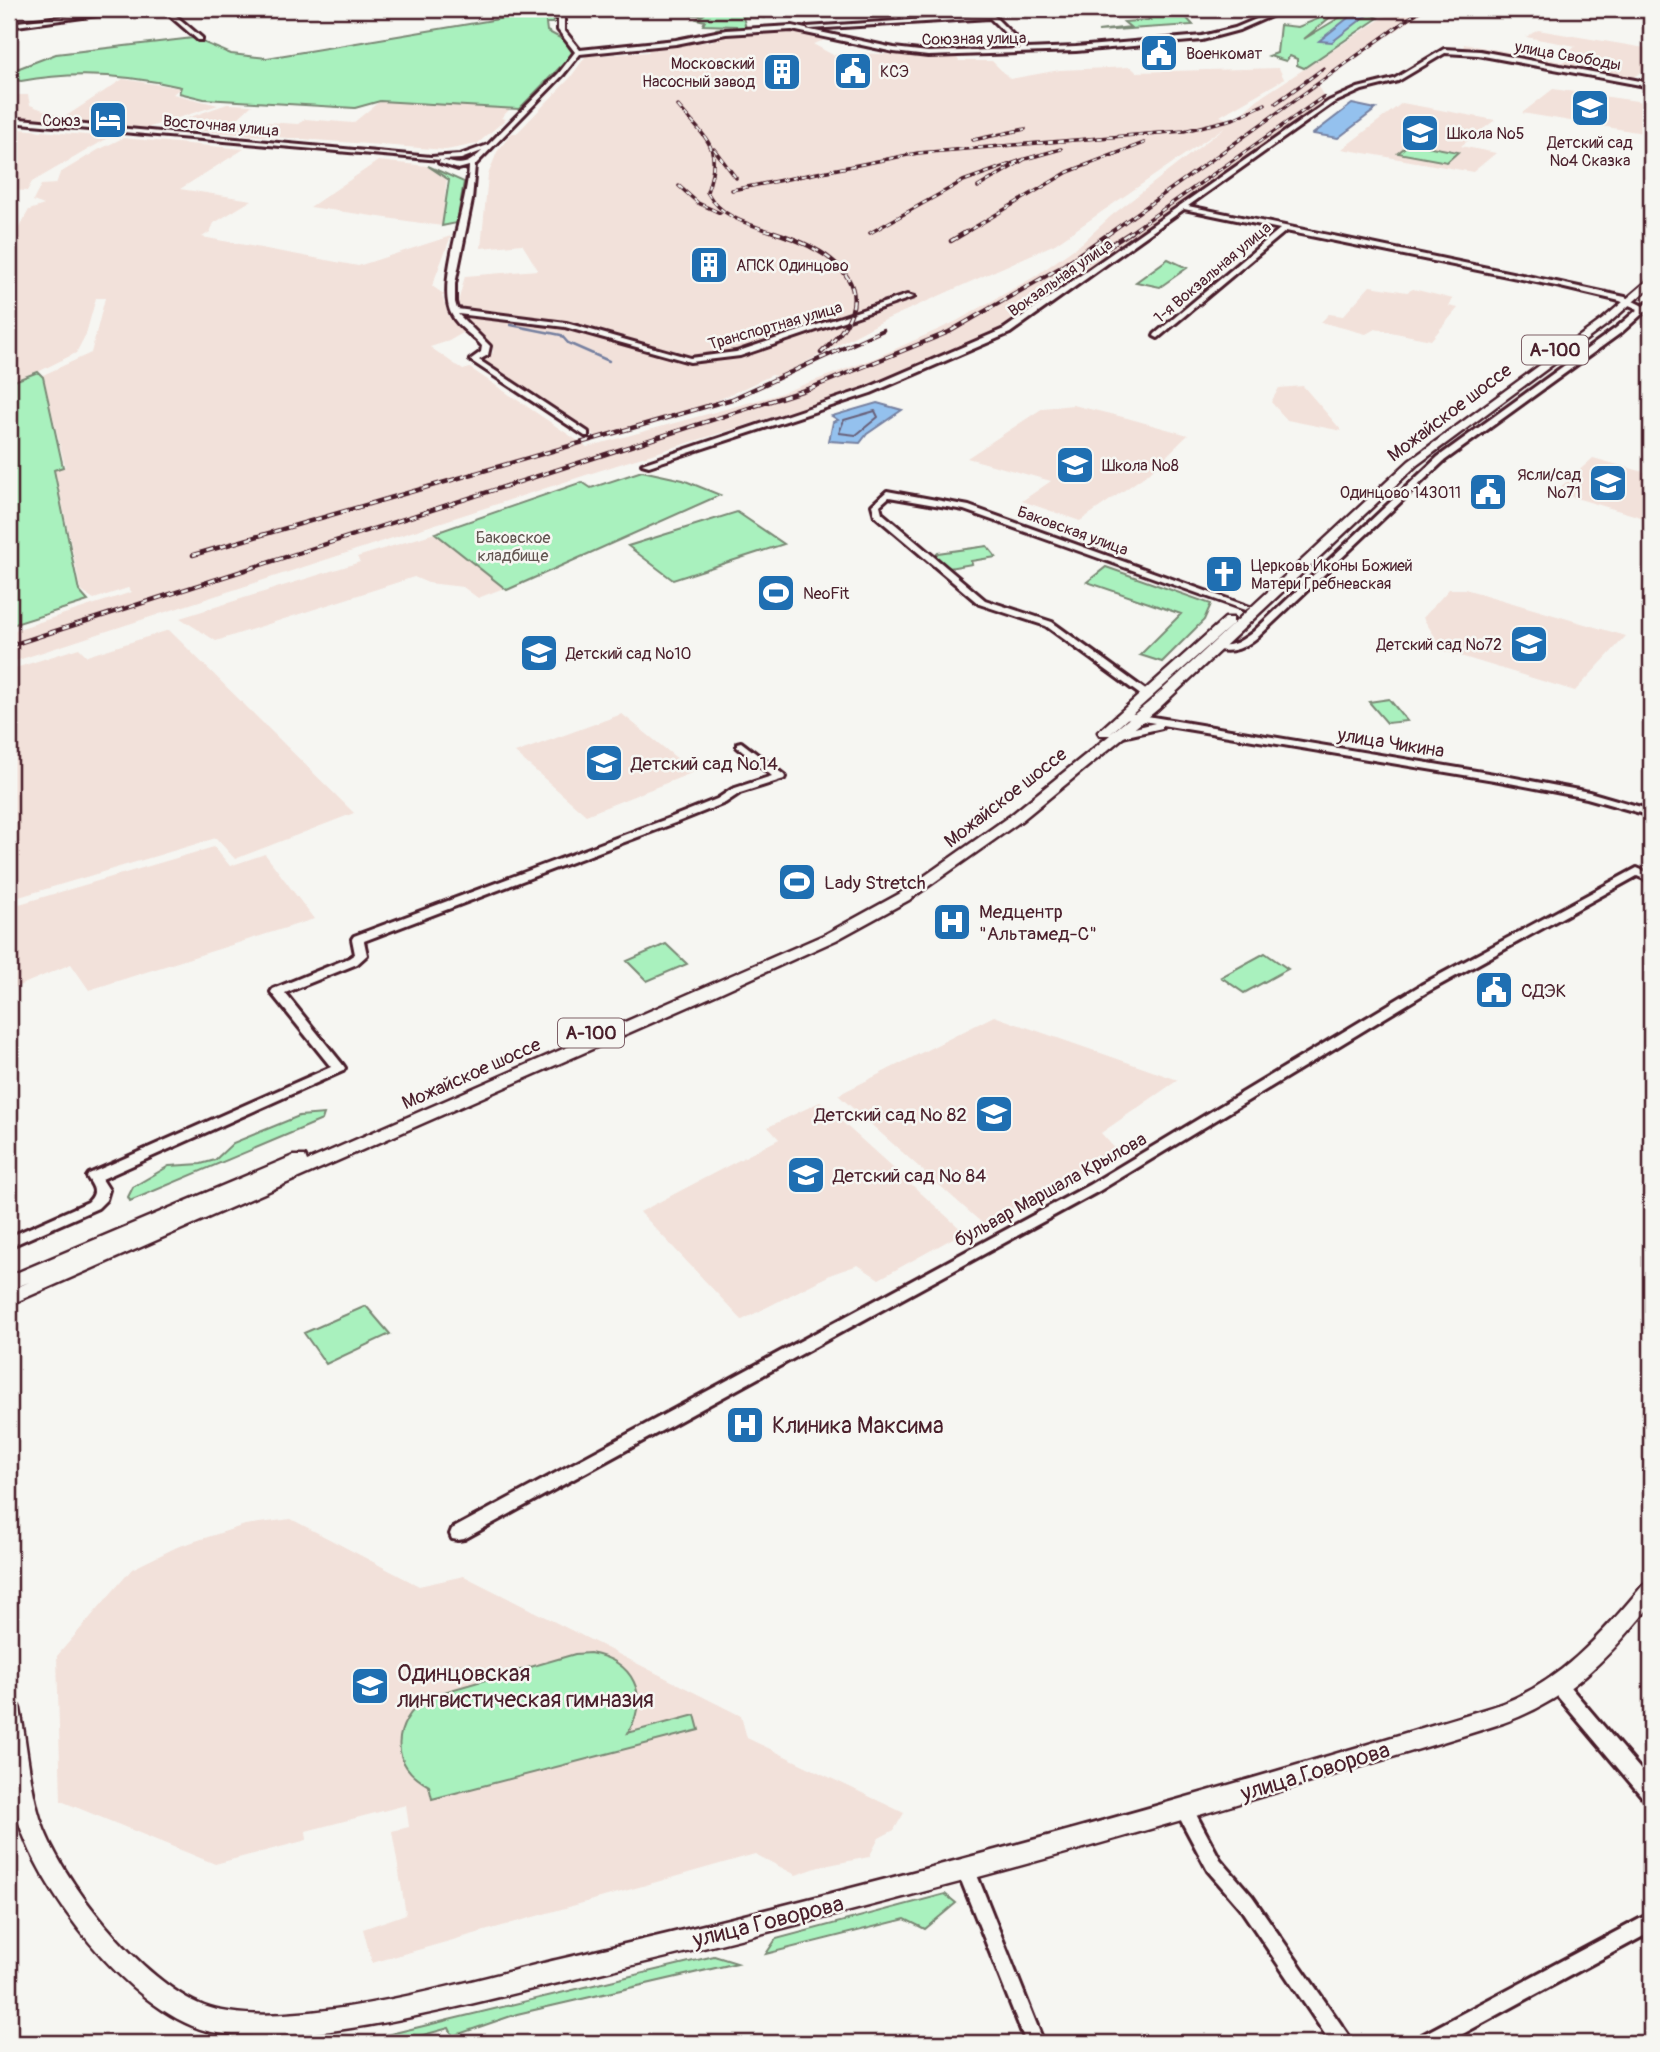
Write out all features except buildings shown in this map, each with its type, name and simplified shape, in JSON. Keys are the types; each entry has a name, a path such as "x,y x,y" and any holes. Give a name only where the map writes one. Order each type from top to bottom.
{"main road":[{"name":"Можайское шоссе","path":"9,1297 831,937 904,897 957,862 1116,735 1146,694 1404,461 1626,300 1651,272"},
{"name":"Можайское шоссе","path":"9,1283 424,1106 837,923 919,875 1222,649 1413,463 1651,281"},
{"name":"улица Говорова","path":"9,1709 32,1829 53,1872 97,1933 143,1977 184,2009 218,2022 286,2025 364,2013 696,1940 1185,1811 1495,1716 1530,1703 1559,1686 1581,1668 1651,1590"}],"street":[{"path":"9,25 139,9"},
{"path":"165,9 200,38"},
{"path":"458,167 473,163 561,74 578,52 561,30 561,9"},
{"path":"985,9 1027,51"},
{"name":"Союзная улица","path":"578,52 676,42 726,32 796,28 917,53 1027,51 1199,39 1237,29 1284,9"},
{"path":"796,28 992,16"},
{"name":"улица Свободы","path":"1457,50 1651,85"},
{"name":"Вокзальная улица","path":"646,464 869,391 1007,331 1331,102 1360,89 1396,80 1444,51 1457,50"},
{"name":"Восточная улица","path":"9,120 454,160"},
{"path":"454,160 487,147"},
{"path":"454,160 473,163"},
{"path":"454,160 458,167 472,174"},
{"path":"473,163 467,213 451,287 454,311 486,346 485,353 475,362 585,434"},
{"path":"1182,207 1626,300 1644,309"},
{"name":"1-я Вокзальная улица","path":"1158,336 1284,229"},
{"name":"Транспортная улица","path":"454,311 585,329 690,360 737,354 910,297"},
{"path":"1222,649 1242,645 1441,459 1563,371 1651,302"},
{"path":"1528,377 1563,371"},
{"name":"Баковская улица","path":"1146,694 1049,624 989,606 976,598 876,512 876,505 887,494 966,508 1245,607"},
{"name":"улица Чикина","path":"1130,717 1502,778 1589,795 1651,813"},
{"path":"1116,735 1139,728 1172,724"},
{"path":"9,1242 93,1205 101,1197 102,1190 94,1177 339,1068 277,992 353,961 362,949 358,939 482,890 598,851 721,801 736,791 780,777 741,745"},
{"name":"бульвар Маршала Крылова","path":"458,1534 1129,1168 1405,1000 1637,871 1651,879"},
{"path":"1559,1686 1651,1794"},
{"path":"1185,1811 1214,1864 1246,1902 1342,2043"},
{"path":"966,1870 1035,2043"},
{"path":"1427,2043 1651,1922"}],"shaded area":[{"path":"1396,9 1427,9 1317,85 1326,100 1001,329 857,391 626,462 9,663 9,632 132,592 128,588 94,599 81,591 55,470 65,466 43,375 91,353 105,298 96,298 86,334 76,353 24,379 9,383 9,245 29,210 44,205 33,201 41,185 56,184 60,173 123,138 244,149 180,189 252,200 214,223 210,232 202,237 358,266 451,236 432,286 445,295 442,296 449,317 466,331 449,341 430,347 463,370 470,368 587,447 773,396 873,359 955,322 1034,277 1082,243 1111,216 1229,124 1055,244 885,320 778,377 772,375 701,408 597,437 483,360 493,353 493,347 463,318 458,302 465,276 538,270 522,244 481,248 488,175 497,152 512,133 517,133 570,78 586,56 649,52 647,49 712,41 720,35 797,30 832,38 813,44 833,55 847,53 956,56 959,61 992,61 1010,79 1060,70 1131,67 1136,72 1279,68 1284,79 1220,116 1233,121 1258,99"},
{"path":"1538,30 1651,49 1651,65 1634,77 1610,76 1463,48 1464,44 1562,62 1574,54 1568,52 1576,46 1526,37"},
{"path":"11,70 12,95 28,95 30,105 59,116 49,119 9,116"},
{"path":"123,79 180,88 173,94 218,105 144,129 57,122"},
{"name":"Детский сад №4 Сказка","path":"1553,89 1651,103 1651,119 1643,133 1522,113"},
{"path":"380,101 510,109 501,118 506,119 477,144 446,150 159,128 227,104 252,105 236,120 298,124 305,119 353,123"},
{"name":"Школа №5","path":"1402,103 1495,120 1461,146 1496,153 1473,172 1342,149"},
{"path":"9,128 108,138 32,182 27,191 9,190"},
{"path":"378,161 428,166 447,176 442,226 310,207"},
{"path":"1370,286 1407,292 1413,289 1453,299 1449,306 1458,308 1431,340 1375,329 1366,334 1321,322 1329,314 1343,316"},
{"path":"1303,386 1342,431 1287,420 1271,402 1279,388"},
{"name":"Школа №8","path":"1073,405 1188,435 1149,473 1080,521 1022,501 1051,481 967,458 1043,408"},
{"name":"Ясли/сад №71","path":"1593,458 1651,474 1651,520 1555,492"},
{"path":"435,533 504,588 478,598 463,587 428,583 414,577 216,641 180,618 360,562 357,557"},
{"name":"Детский сад №72","path":"1449,589 1465,589 1626,636 1575,691 1444,651 1423,618"},
{"path":"169,630 354,813 235,859 216,838 9,900 9,670 79,648 87,656"},
{"name":"Детский сад №14","path":"622,714 694,772 586,815 515,753"},
{"path":"214,847 230,866 265,854 314,919 89,990 71,964 9,990 9,907"},
{"name":"Детский сад № 82","path":"994,1016 1178,1080 1101,1133 1118,1152 983,1224 838,1095"},
{"name":"Детский сад № 84","path":"820,1102 964,1232 879,1279 858,1265 832,1274 742,1320 640,1212 779,1139 768,1127"},
{"name":"Одинцовская лингвистическая гимназия","path":"291,1519 419,1586 464,1576 741,1716 747,1738 904,1813 894,1830 879,1838 869,1857 819,1867 796,1875 755,1854 372,1963 363,1929 406,1914 392,1831 409,1827 406,1805 306,1831 307,1840 215,1864 61,1801 57,1656 132,1569 177,1547 245,1525"}],"green space":[{"path":"688,9 744,9 768,15 764,18 751,15 743,17 746,28 743,30 713,33 716,29 737,26 703,25 705,21 697,19 703,15 692,15 694,13"},
{"path":"1141,9 1191,9 1197,15 1202,15 1188,18 1184,15 1193,25 1098,31 1130,27 1124,22 1150,20"},
{"path":"1330,9 1340,9 1304,39 1352,10 1343,9 1380,11 1374,16 1378,18 1304,68 1297,65 1297,59 1290,56 1286,61 1269,56 1277,53 1280,25 1298,27 1318,19 1316,17"},
{"path":"546,11 556,13 553,23 546,23 547,31 564,40 573,54 519,109 380,101 355,108 204,99 179,93 181,87 102,76 15,80 14,70 56,54 193,38 231,54 267,58"},
{"path":"1410,143 1458,152 1447,162 1398,153"},
{"path":"428,166 464,182 457,223 442,226 449,180"},
{"path":"1168,259 1187,268 1160,287 1136,282"},
{"path":"38,372 43,377 63,467 54,470 79,591 88,601 9,626 9,383"},
{"name":"Баковское кладбище","path":"642,471 683,480 720,495 507,590 435,533 582,482 591,488"},
{"path":"737,512 784,544 673,580 628,546"},
{"path":"987,546 996,557 971,561 972,564 949,568 934,557 938,553"},
{"path":"1106,567 1211,604 1204,620 1162,662 1140,655 1181,614 1087,582"},
{"path":"1389,699 1407,721 1387,723 1369,702"},
{"path":"666,944 687,964 647,981 627,961"},
{"path":"1265,953 1288,969 1244,993 1221,977"},
{"path":"324,1114 322,1120 130,1201 128,1197 133,1187 169,1166 201,1164 215,1160 233,1143 299,1116"},
{"path":"366,1306 390,1334 326,1364 304,1333"},
{"path":"590,1653 618,1664 634,1682 638,1706 628,1733 695,1715 699,1730 432,1799 429,1786 415,1777 406,1766 401,1755 402,1731 407,1719 427,1697 575,1654"},
{"path":"945,1894 956,1903 925,1929 905,1919 766,1954 776,1939"},
{"path":"714,1956 737,1963 517,2014 453,2036 449,2028 394,2043 372,2043 378,2037"}],"water":[{"path":"1358,10 1371,12 1332,42 1319,41"},
{"path":"1352,104 1376,109 1338,138 1313,134"},
{"path":"877,403 902,410 867,434 860,443 829,441 833,422 838,420 832,416"}],"waterway":[{"path":"511,325 561,335 568,343 609,361"}],"railway":[{"path":"1108,234 1422,9"},
{"path":"1276,103 1324,68"},
{"path":"1129,233 1323,97"},
{"path":"732,190 918,153 1184,131 1233,119 1265,104"},
{"path":"678,106 704,136 713,154 712,176 707,192 713,201 738,220 779,234"},
{"path":"973,140 1025,129"},
{"path":"963,234 1068,172 1144,143"},
{"path":"714,149 736,178"},
{"path":"1025,159 1061,149"},
{"path":"870,233 963,181 1025,159"},
{"path":"978,187 1025,159"},
{"path":"679,186 698,203 720,213"},
{"path":"774,232 819,251 848,278 853,294 852,312 841,331 821,353"},
{"path":"951,241 966,232"},
{"path":"9,646 811,388 949,332 1058,269 1111,232"},
{"path":"1087,260 1129,233"},
{"path":"193,555 732,399 883,330"}],"place":[{"name":"Военкомат","path":"1159,53"},
{"name":"КСЭ","path":"853,71"},
{"name":"Московский Насосный завод","path":"782,72"},
{"name":"Детский сад №4 Сказка","path":"1590,108"},
{"name":"Союз","path":"108,120"},
{"name":"Школа №5","path":"1420,133"},
{"name":"АПСК Одинцово","path":"709,265"},
{"name":"Школа №8","path":"1075,465"},
{"name":"Ясли/сад №71","path":"1608,483"},
{"name":"Одинцово 143011","path":"1488,492"},
{"name":"Церковь Иконы Божией Матери Гребневская","path":"1224,574"},
{"name":"NeoFit","path":"776,593"},
{"name":"Детский сад №72","path":"1529,644"},
{"name":"Детский сад №10","path":"539,653"},
{"name":"Детский сад №14","path":"604,763"},
{"name":"Lady Stretch","path":"797,882"},
{"name":"Медцентр \"Альтамед-С\"","path":"952,922"},
{"name":"СДЭК","path":"1494,990"},
{"name":"Детский сад № 82","path":"994,1114"},
{"name":"Детский сад № 84","path":"806,1175"},
{"name":"Клиника Максима","path":"745,1425"},
{"name":"Одинцовская лингвистическая гимназия","path":"370,1686"}]}
